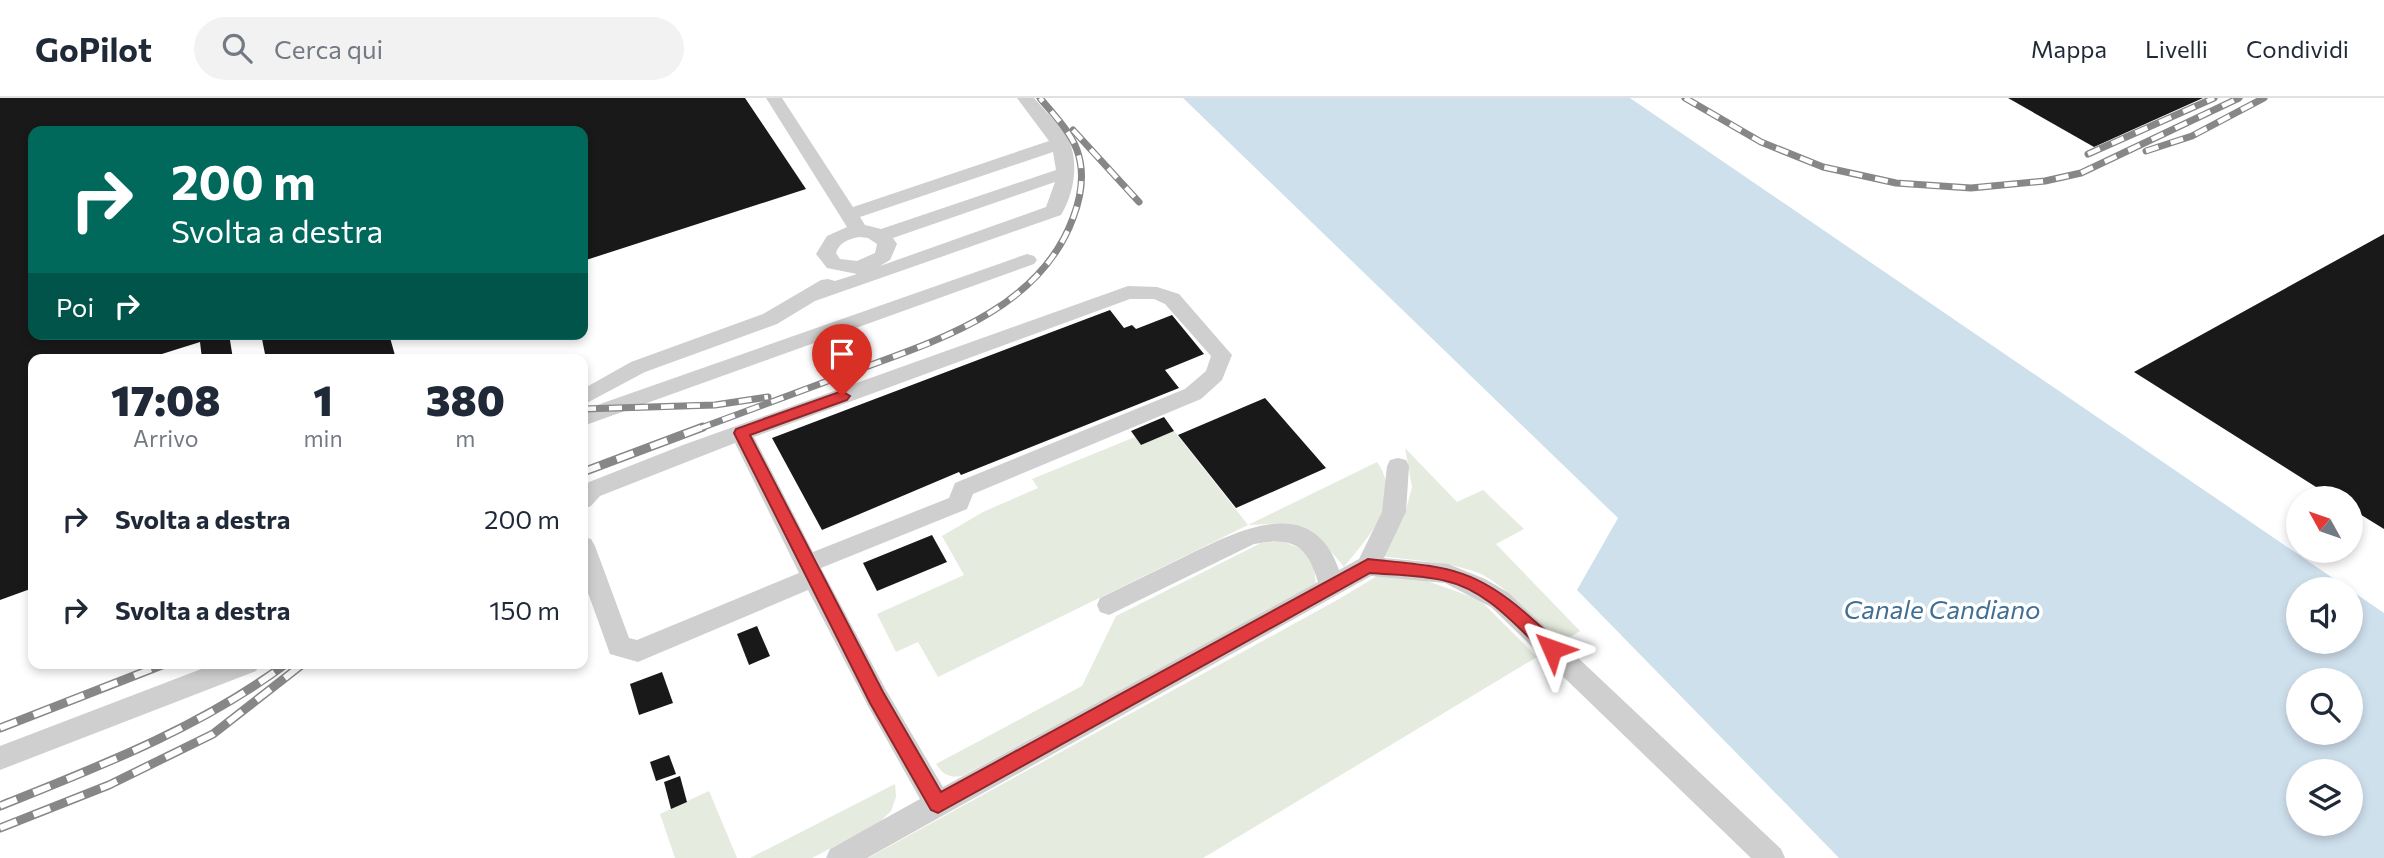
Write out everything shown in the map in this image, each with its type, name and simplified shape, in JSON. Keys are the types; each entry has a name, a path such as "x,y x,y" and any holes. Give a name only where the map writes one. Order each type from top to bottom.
{"street":[{"path":"774,98 853,223 880,236 887,244 883,256 869,266 850,269 834,264 826,254 827,248 853,223 1061,143"},
{"path":"588,394 638,368 770,319 816,295 1054,211 1065,191 1061,143 1025,98"},
{"path":"880,236 1065,173"},
{"path":"588,416 1027,260"},
{"path":"816,295 850,269"},
{"path":"588,494 592,490 741,433 1128,292 1157,293 1172,299 1222,355 1215,375 1193,394 963,489 959,503 638,650 619,648 588,561"},
{"path":"741,433 877,698 938,804"},
{"path":"1368,566 1394,512 1398,466"},
{"path":"1110,605 1249,536 1277,531 1302,538 1322,555 1332,586"},
{"path":"840,858 1368,566 1448,574 1500,600 1771,858"},
{"path":"0,758 231,669"}],"shaded area":[{"path":"1174,431 1248,525 938,677 918,642 896,652 877,614 964,575 942,536 983,512 1038,488 1032,479 1135,437 1141,445"},
{"path":"1405,448 1457,502 1483,490 1524,529 1496,544 1580,631 1559,644 1533,615 1483,575 1448,565 1381,556 1404,517 1412,487"},
{"path":"1377,462 1385,477 1387,491 1380,518 1344,567 1325,546 1290,526 1248,525"},
{"path":"1282,541 1306,551 1314,567 1316,585 962,776 947,775 936,764 1082,686 1116,616 1261,543"},
{"path":"1382,573 1422,579 1480,600 1537,657 1203,858 868,858 1339,599"},
{"path":"895,784 896,797 891,811 880,822 812,858 750,858"},
{"path":"709,791 737,858 675,858 660,814"}],"water":[{"name":"Canale Candiano","path":"1183,98 1630,98 2286,546 2286,564 2312,564 2331,577 2286,577 2286,654 2363,654 2363,599 2384,613 2384,858 1839,858 1577,590 1618,518"}],"building":[{"path":"0,98 745,98 806,189 588,259 588,126 28,126 28,340 230,340 232,354 201,354 200,342 162,354 28,354 28,590 0,600"},
{"path":"2008,98 2203,98 2094,147"},
{"path":"2384,234 2384,529 2363,516 2363,486 2314,486 2134,372"},
{"path":"1110,310 1124,328 1132,325 1136,329 1172,315 1204,354 1165,370 1179,388 961,475 959,472 822,530 772,438"},
{"path":"262,340 391,340 395,354 265,354"},
{"path":"1265,398 1326,468 1236,508 1178,435"},
{"path":"1164,417 1174,431 1141,445 1131,431"},
{"path":"932,535 947,562 877,591 863,563"},
{"path":"757,626 770,656 749,665 737,634"},
{"path":"662,672 673,703 639,715 630,684"},
{"path":"669,755 676,774 656,781 650,762"},
{"path":"680,776 687,802 671,809 664,782"}],"railway":[{"path":"698,429 948,335 1009,300 1035,277 1057,250 1073,218 1080,193 1081,176 1074,143 1040,98"},
{"path":"1685,98 1761,142 1823,167 1896,183 1971,188 2045,181 2081,173 2239,98"},
{"path":"2088,154 2214,98"},
{"path":"2146,151 2192,136 2264,98"},
{"path":"1073,130 1139,202"},
{"path":"588,409 715,405 768,397"},
{"path":"588,470 703,427"},
{"path":"0,728 152,669"},
{"path":"0,806 148,744 220,707 278,669"},
{"path":"0,828 109,785 213,734 296,669"}],"route":[{"path":"842,396 741,433 877,698 938,804 1368,566 1448,574 1476,586 1500,600 1552,649"}]}
